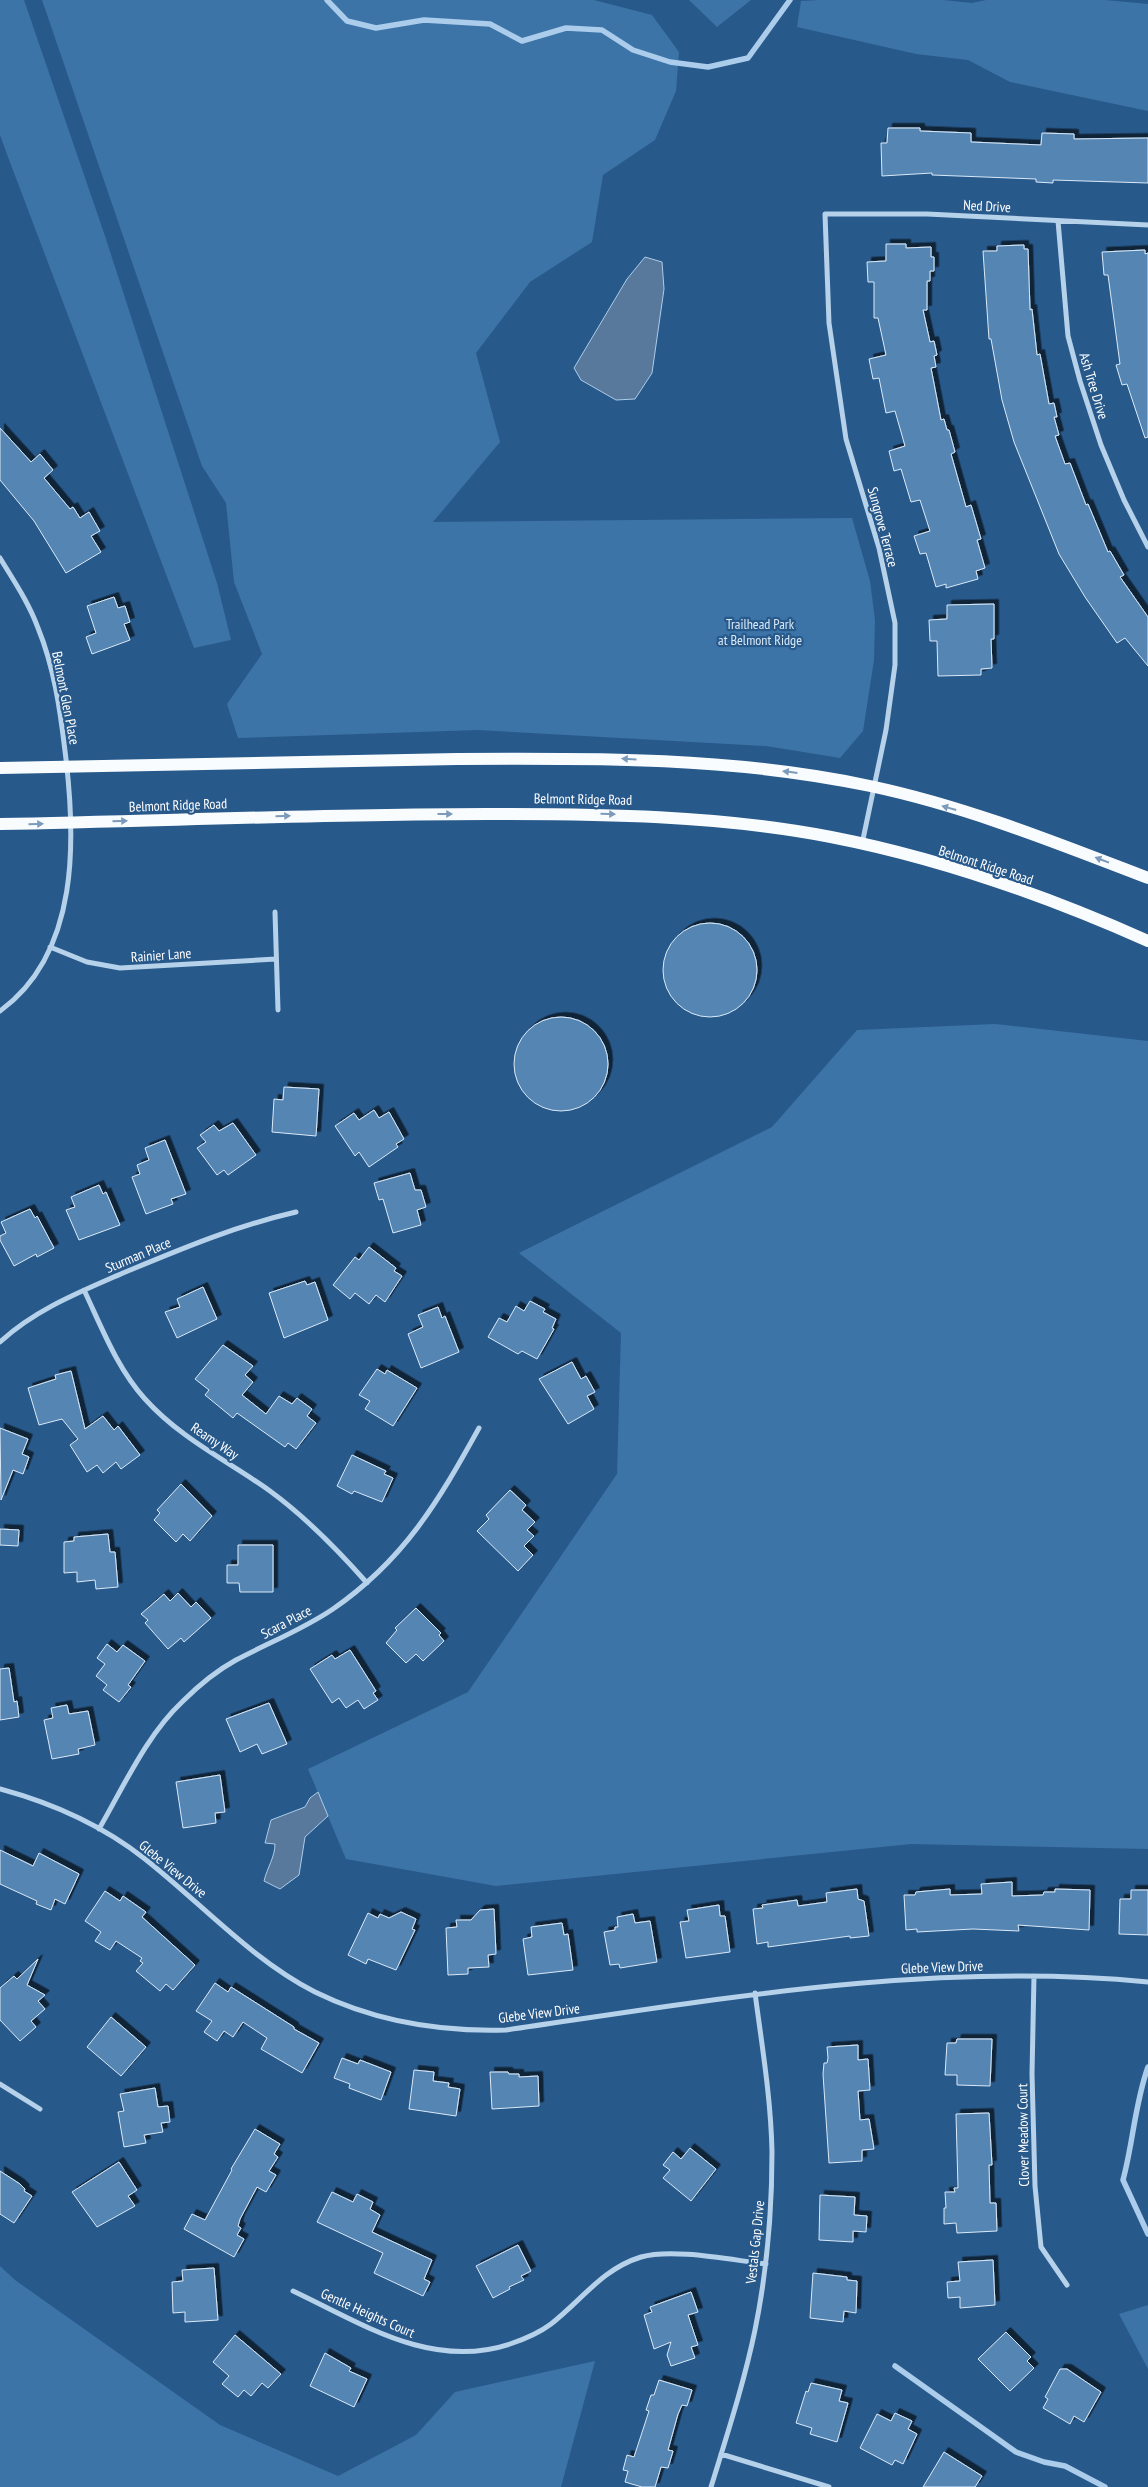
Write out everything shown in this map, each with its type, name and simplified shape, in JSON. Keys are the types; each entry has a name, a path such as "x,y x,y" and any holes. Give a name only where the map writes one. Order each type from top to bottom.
{"main road":[{"path":"0,768 262,762 612,758 708,763 809,775 872,786 968,813 1046,839 1148,878"},
{"name":"Belmont Ridge Road","path":"0,824 366,814 656,815 739,824 830,837 862,844 989,880 1148,941"}],"street":[{"name":"Ned Drive","path":"825,214 927,214 1148,224"},
{"name":"Sungrove Terrace","path":"825,214 829,323 846,439 879,548 895,623 895,666 892,689 881,759 872,786 862,844"},
{"name":"Ash Tree Drive","path":"1058,221 1068,336 1080,381 1100,445 1124,500 1148,547"},
{"name":"Belmont Glen Place","path":"0,558 23,595 41,636 51,668 60,710 68,767 72,823 70,868 64,903 50,947 23,991 0,1010"},
{"path":"275,912 278,1010"},
{"name":"Rainier Lane","path":"50,947 86,962 120,968 276,959"},
{"name":"Sturman Place","path":"0,1342 15,1328 44,1309 84,1290 204,1239 250,1223 296,1212"},
{"name":"Reamy Way","path":"84,1290 111,1349 146,1399 186,1437 269,1490 300,1514 333,1545 367,1583"},
{"name":"Scara Place","path":"99,1829 159,1728 180,1703 206,1681 235,1661 295,1632 333,1609 367,1583 420,1527 443,1494 479,1428"},
{"name":"Glebe View Drive","path":"0,1789 63,1810 99,1829 144,1858 249,1947 292,1978 314,1991 351,2008 391,2021 447,2030 506,2030 755,1994 874,1981 944,1977 1034,1976 1148,1982"},
{"name":"Clover Meadow Court","path":"1034,1976 1032,2074 1034,2176 1041,2247 1067,2285"},
{"name":"Vestals Gap Drive","path":"711,2487 755,2329 766,2264 772,2151 768,2090 755,1994"},
{"path":"0,2084 40,2109"},
{"name":"Gentle Heights Court","path":"293,2291 413,2346 441,2351 470,2352 497,2348 524,2339 549,2326 571,2308 605,2274 624,2263 644,2256 667,2253 766,2264"},
{"path":"721,2454 829,2487"}],"green space":[{"path":"0,0 24,0 105,236 217,583 231,640 194,648 0,135"},
{"name":"Trailhead Park at Belmont Ridge","path":"42,0 594,0 652,15 679,52 676,91 655,140 603,175 592,242 530,282 476,353 500,442 433,522 852,518 870,581 875,620 874,660 863,731 840,758 766,746 478,730 238,738 227,704 262,654 234,582 226,503 202,466"},
{"path":"689,0 751,0 717,27"},
{"path":"943,0 972,3 986,0 1105,0 1148,4 1148,111 1010,82 968,60 916,54 797,27 801,1"},
{"path":"995,1024 1148,1041 1148,1849 911,1844 496,1886 346,1859 308,1769 468,1692 617,1474 621,1333 519,1253 772,1127 857,1030"},
{"path":"0,2266 15,2280 220,2425 338,2476 416,2435 455,2392 595,2361 561,2487 0,2487"},
{"path":"1148,2305 1148,2369 1119,2314"}],"shaded area":[{"path":"645,257 662,262 664,289 652,373 635,399 616,400 581,380 574,368 627,279"},
{"path":"318,1792 328,1816 305,1837 299,1875 280,1889 264,1881 275,1849 275,1844 265,1843 271,1820 305,1807 310,1798"}],"building":[{"path":"888,128 920,128 920,131 971,133 971,142 1041,145 1042,133 1074,134 1074,139 1148,138 1148,183 1053,180 1053,183 1036,182 1036,179 932,175 932,173 882,176 881,143 887,143"},
{"path":"886,244 906,244 906,248 931,247 931,257 934,257 934,271 930,271 930,281 927,281 927,310 923,310 930,342 934,341 937,355 934,356 936,367 931,368 941,420 944,419 947,430 949,430 955,452 951,454 966,507 971,505 981,539 977,540 985,568 976,571 978,579 946,588 946,584 936,587 926,553 920,554 914,536 930,531 920,500 911,502 901,469 894,471 889,451 905,446 895,411 886,413 879,378 873,379 869,359 886,355 878,318 874,318 874,282 868,282 867,262 886,261"},
{"path":"1024,245 1024,249 1028,249 1030,310 1032,309 1037,355 1040,354 1049,404 1054,403 1057,417 1054,417 1059,435 1055,436 1065,464 1070,463 1086,505 1088,504 1108,552 1110,551 1124,575 1120,577 1148,617 1148,666 1125,638 1117,643 1085,597 1059,554 1014,442 1002,400 991,339 989,339 983,251 997,251 997,246"},
{"path":"1145,250 1145,254 1148,253 1148,437 1145,438 1127,384 1122,385 1116,365 1120,364 1108,275 1104,275 1102,252"},
{"path":"0,428 31,462 40,454 53,470 44,478 70,509 73,507 80,518 89,512 100,531 91,536 101,552 66,573 34,521 0,480"},
{"path":"114,597 118,608 125,606 130,622 124,624 130,640 92,654 86,637 96,633 87,606"},
{"path":"994,604 994,639 991,639 992,668 981,669 981,675 938,676 937,641 930,641 929,620 947,619 947,605"},
{"path":"710,923 728,926 743,937 754,952 757,970 754,988 743,1003 728,1014 710,1017 692,1014 677,1003 666,988 663,970 666,952 677,937 692,926"},
{"path":"561,1017 579,1020 594,1031 605,1046 608,1064 605,1082 594,1097 579,1108 561,1111 543,1108 528,1097 517,1082 514,1064 517,1046 528,1031 543,1020"},
{"path":"284,1087 319,1089 316,1136 272,1132 274,1099 283,1100"},
{"path":"374,1110 379,1118 389,1112 404,1139 396,1144 398,1147 369,1167 359,1152 355,1156 335,1126 354,1113 359,1120"},
{"path":"233,1123 256,1155 228,1175 224,1170 217,1175 197,1148 206,1142 200,1135 214,1125 219,1131"},
{"path":"165,1140 186,1194 171,1199 173,1204 146,1214 132,1177 140,1174 137,1165 149,1160 145,1148"},
{"path":"410,1173 415,1190 421,1190 426,1207 417,1210 421,1225 393,1233 383,1199 379,1200 374,1183"},
{"path":"99,1185 103,1194 106,1192 120,1225 79,1240 66,1210 75,1207 71,1197"},
{"path":"30,1209 35,1218 37,1216 54,1248 37,1257 36,1254 14,1266 0,1240 0,1236 6,1233 1,1222"},
{"path":"369,1247 396,1268 394,1271 402,1276 385,1302 376,1295 369,1304 355,1293 350,1299 333,1285 355,1257 359,1260"},
{"path":"305,1281 307,1285 315,1282 328,1320 284,1338 269,1293"},
{"path":"203,1287 217,1319 177,1338 165,1312 180,1307 177,1299"},
{"path":"530,1301 545,1309 543,1312 556,1319 552,1328 554,1329 537,1359 522,1351 518,1354 488,1337 499,1318 507,1322 516,1306 524,1311"},
{"path":"438,1307 442,1318 445,1316 459,1352 421,1368 408,1334 423,1327 418,1315"},
{"path":"223,1345 253,1366 245,1375 253,1382 242,1395 266,1414 279,1396 292,1404 297,1398 312,1409 307,1416 316,1423 296,1449 288,1443 285,1447 237,1413 233,1418 205,1395 209,1390 195,1379"},
{"path":"572,1362 581,1379 586,1376 595,1392 587,1396 594,1409 568,1424 539,1379"},
{"path":"377,1369 385,1374 387,1370 417,1388 393,1426 365,1409 370,1401 359,1395"},
{"path":"71,1371 85,1429 103,1416 114,1430 118,1426 140,1455 121,1469 116,1462 103,1473 97,1465 87,1472 70,1445 78,1439 62,1419 39,1425 28,1388 56,1379 55,1375"},
{"path":"0,1428 28,1439 22,1454 29,1457 23,1474 13,1470 1,1500"},
{"path":"352,1455 386,1471 384,1474 393,1478 382,1502 354,1491 352,1494 337,1486"},
{"path":"181,1484 212,1516 190,1541 183,1534 176,1542 154,1520 160,1513 157,1510"},
{"path":"510,1490 526,1505 522,1510 535,1522 527,1530 534,1536 524,1546 533,1555 518,1571 477,1531 489,1519 486,1515"},
{"path":"0,1529 19,1530 18,1546 0,1545"},
{"path":"108,1534 110,1552 115,1552 118,1587 96,1589 95,1580 77,1582 77,1572 64,1573 64,1542 74,1541 74,1537"},
{"path":"238,1545 273,1545 273,1592 240,1592 239,1583 227,1583 227,1565 238,1565"},
{"path":"178,1593 191,1607 196,1602 211,1618 184,1642 181,1638 168,1649 145,1623 148,1620 141,1614 164,1594 170,1601"},
{"path":"416,1608 441,1633 439,1635 444,1641 423,1661 416,1654 406,1663 386,1643 397,1630 395,1628"},
{"path":"107,1644 117,1652 123,1645 145,1661 128,1685 131,1687 119,1702 103,1690 107,1685 96,1676 105,1664 97,1658"},
{"path":"350,1650 376,1691 373,1693 378,1700 364,1709 358,1700 346,1708 339,1698 332,1703 310,1669 332,1655 335,1659"},
{"path":"9,1668 14,1702 17,1701 19,1717 0,1720 0,1669"},
{"path":"269,1703 287,1744 262,1754 257,1744 240,1752 226,1719"},
{"path":"67,1705 69,1714 88,1711 95,1745 78,1749 79,1754 52,1759 44,1720 53,1718 51,1708"},
{"path":"220,1775 225,1812 215,1813 216,1823 183,1828 176,1782"},
{"path":"0,1850 33,1866 39,1853 79,1874 65,1904 55,1899 51,1910 36,1904 37,1901 0,1884"},
{"path":"1012,1882 1012,1896 1043,1895 1044,1892 1055,1892 1055,1889 1090,1890 1089,1930 1018,1925 1019,1931 973,1929 917,1932 917,1929 906,1930 904,1895 950,1889 950,1895 982,1894 981,1884"},
{"path":"857,1889 858,1899 864,1901 869,1936 850,1938 850,1936 768,1947 768,1942 757,1944 753,1909 763,1908 762,1905 797,1900 798,1906 827,1902 826,1893"},
{"path":"1131,1890 1148,1890 1148,1935 1119,1934 1120,1899 1131,1899"},
{"path":"105,1891 120,1901 123,1896 146,1912 142,1917 195,1965 173,1990 166,1984 160,1991 136,1971 143,1963 140,1961 142,1958 116,1941 110,1950 95,1941 101,1932 85,1921"},
{"path":"719,1905 720,1916 725,1916 730,1952 686,1958 680,1922 689,1921 687,1910"},
{"path":"494,1909 496,1954 488,1955 489,1967 468,1968 468,1974 448,1975 446,1928 457,1927 456,1920 471,1920 480,1910"},
{"path":"401,1912 416,1919 412,1929 415,1930 396,1970 368,1959 366,1964 348,1955 368,1913 378,1918 380,1914 389,1918"},
{"path":"633,1914 635,1923 650,1921 657,1962 620,1968 619,1964 610,1965 604,1932 615,1930 615,1927 618,1927 617,1917"},
{"path":"562,1923 564,1935 568,1934 573,1970 528,1975 523,1939 532,1937 531,1927"},
{"path":"38,1959 27,1985 45,1995 38,2001 45,2009 31,2021 36,2027 20,2041 0,2020 0,1988 14,1976 17,1979"},
{"path":"215,1983 228,1992 231,1987 294,2027 294,2029 319,2043 302,2073 261,2049 267,2038 243,2022 233,2037 224,2031 217,2041 204,2032 212,2021 196,2011"},
{"path":"111,2017 146,2047 121,2076 87,2047"},
{"path":"957,2039 992,2039 990,2086 957,2085 957,2075 945,2075 947,2043 956,2043"},
{"path":"858,2045 858,2060 868,2059 870,2090 858,2091 860,2120 869,2119 874,2149 862,2150 862,2161 829,2163 823,2074 824,2063 827,2063 828,2058 827,2047"},
{"path":"342,2058 358,2064 360,2060 391,2072 381,2100 349,2088 350,2084 334,2078"},
{"path":"414,2070 434,2072 433,2081 449,2083 448,2087 460,2089 456,2116 409,2109"},
{"path":"490,2072 508,2072 509,2074 519,2074 519,2077 538,2076 539,2106 492,2109"},
{"path":"155,2088 158,2107 168,2106 170,2122 161,2123 163,2132 144,2135 146,2143 124,2147 118,2112 124,2111 120,2094"},
{"path":"989,2113 992,2165 989,2165 990,2203 996,2203 997,2231 957,2233 956,2223 944,2224 945,2192 955,2192 954,2188 958,2188 956,2114"},
{"path":"255,2129 280,2144 274,2154 278,2157 269,2171 276,2175 266,2192 257,2187 240,2219 238,2226 241,2228 237,2235 244,2239 234,2257 184,2229 192,2214 205,2220 231,2169"},
{"path":"690,2148 716,2169 691,2201 663,2178 670,2170 663,2165 673,2152 681,2159"},
{"path":"119,2162 137,2190 128,2196 135,2206 97,2227 72,2192"},
{"path":"0,2171 20,2184 25,2189 24,2191 32,2196 14,2223 0,2214"},
{"path":"332,2192 353,2202 357,2194 373,2202 370,2209 380,2215 372,2232 432,2260 424,2279 430,2282 423,2296 374,2273 383,2253 317,2222"},
{"path":"820,2195 855,2197 854,2215 867,2216 866,2232 853,2231 853,2242 819,2240"},
{"path":"518,2245 531,2271 521,2276 524,2280 493,2298 476,2266"},
{"path":"993,2260 995,2305 960,2308 960,2297 948,2298 947,2282 960,2281 958,2262"},
{"path":"214,2268 218,2320 185,2322 185,2312 173,2313 172,2282 183,2281 182,2270"},
{"path":"813,2273 847,2277 847,2280 857,2281 856,2313 844,2311 843,2322 810,2318"},
{"path":"691,2292 698,2312 688,2315 698,2345 691,2347 695,2358 671,2366 667,2355 671,2342 654,2349 644,2315 652,2312 650,2307"},
{"path":"1006,2332 1031,2357 1027,2361 1034,2368 1010,2391 978,2359"},
{"path":"235,2335 281,2374 268,2388 262,2383 251,2396 244,2390 238,2397 222,2384 229,2376 213,2362"},
{"path":"325,2353 351,2368 349,2371 367,2379 354,2407 310,2386"},
{"path":"1060,2369 1067,2369 1101,2392 1084,2422 1074,2416 1070,2424 1043,2408 1048,2399 1045,2397"},
{"path":"659,2380 692,2390 687,2406 682,2405 678,2414 668,2450 673,2451 668,2468 661,2467 655,2487 642,2487 625,2482 628,2471 623,2470 627,2455 634,2457 649,2411 646,2410"},
{"path":"811,2383 842,2390 839,2401 848,2403 837,2442 810,2434 812,2428 796,2423 806,2391 808,2392"},
{"path":"895,2413 912,2421 908,2429 917,2434 903,2464 895,2460 892,2465 860,2448 877,2414 891,2421"},
{"path":"944,2452 982,2476 975,2487 923,2487"}],"waterway":[{"path":"327,0 347,21 376,28 424,20 490,24 522,41 566,28 602,30 633,50 670,62 708,67 748,58 790,0"},
{"path":"1148,2067 1140,2095 1123,2180 1148,2234"},
{"path":"895,2366 1016,2452 1044,2462 1065,2466 1105,2487"}]}
